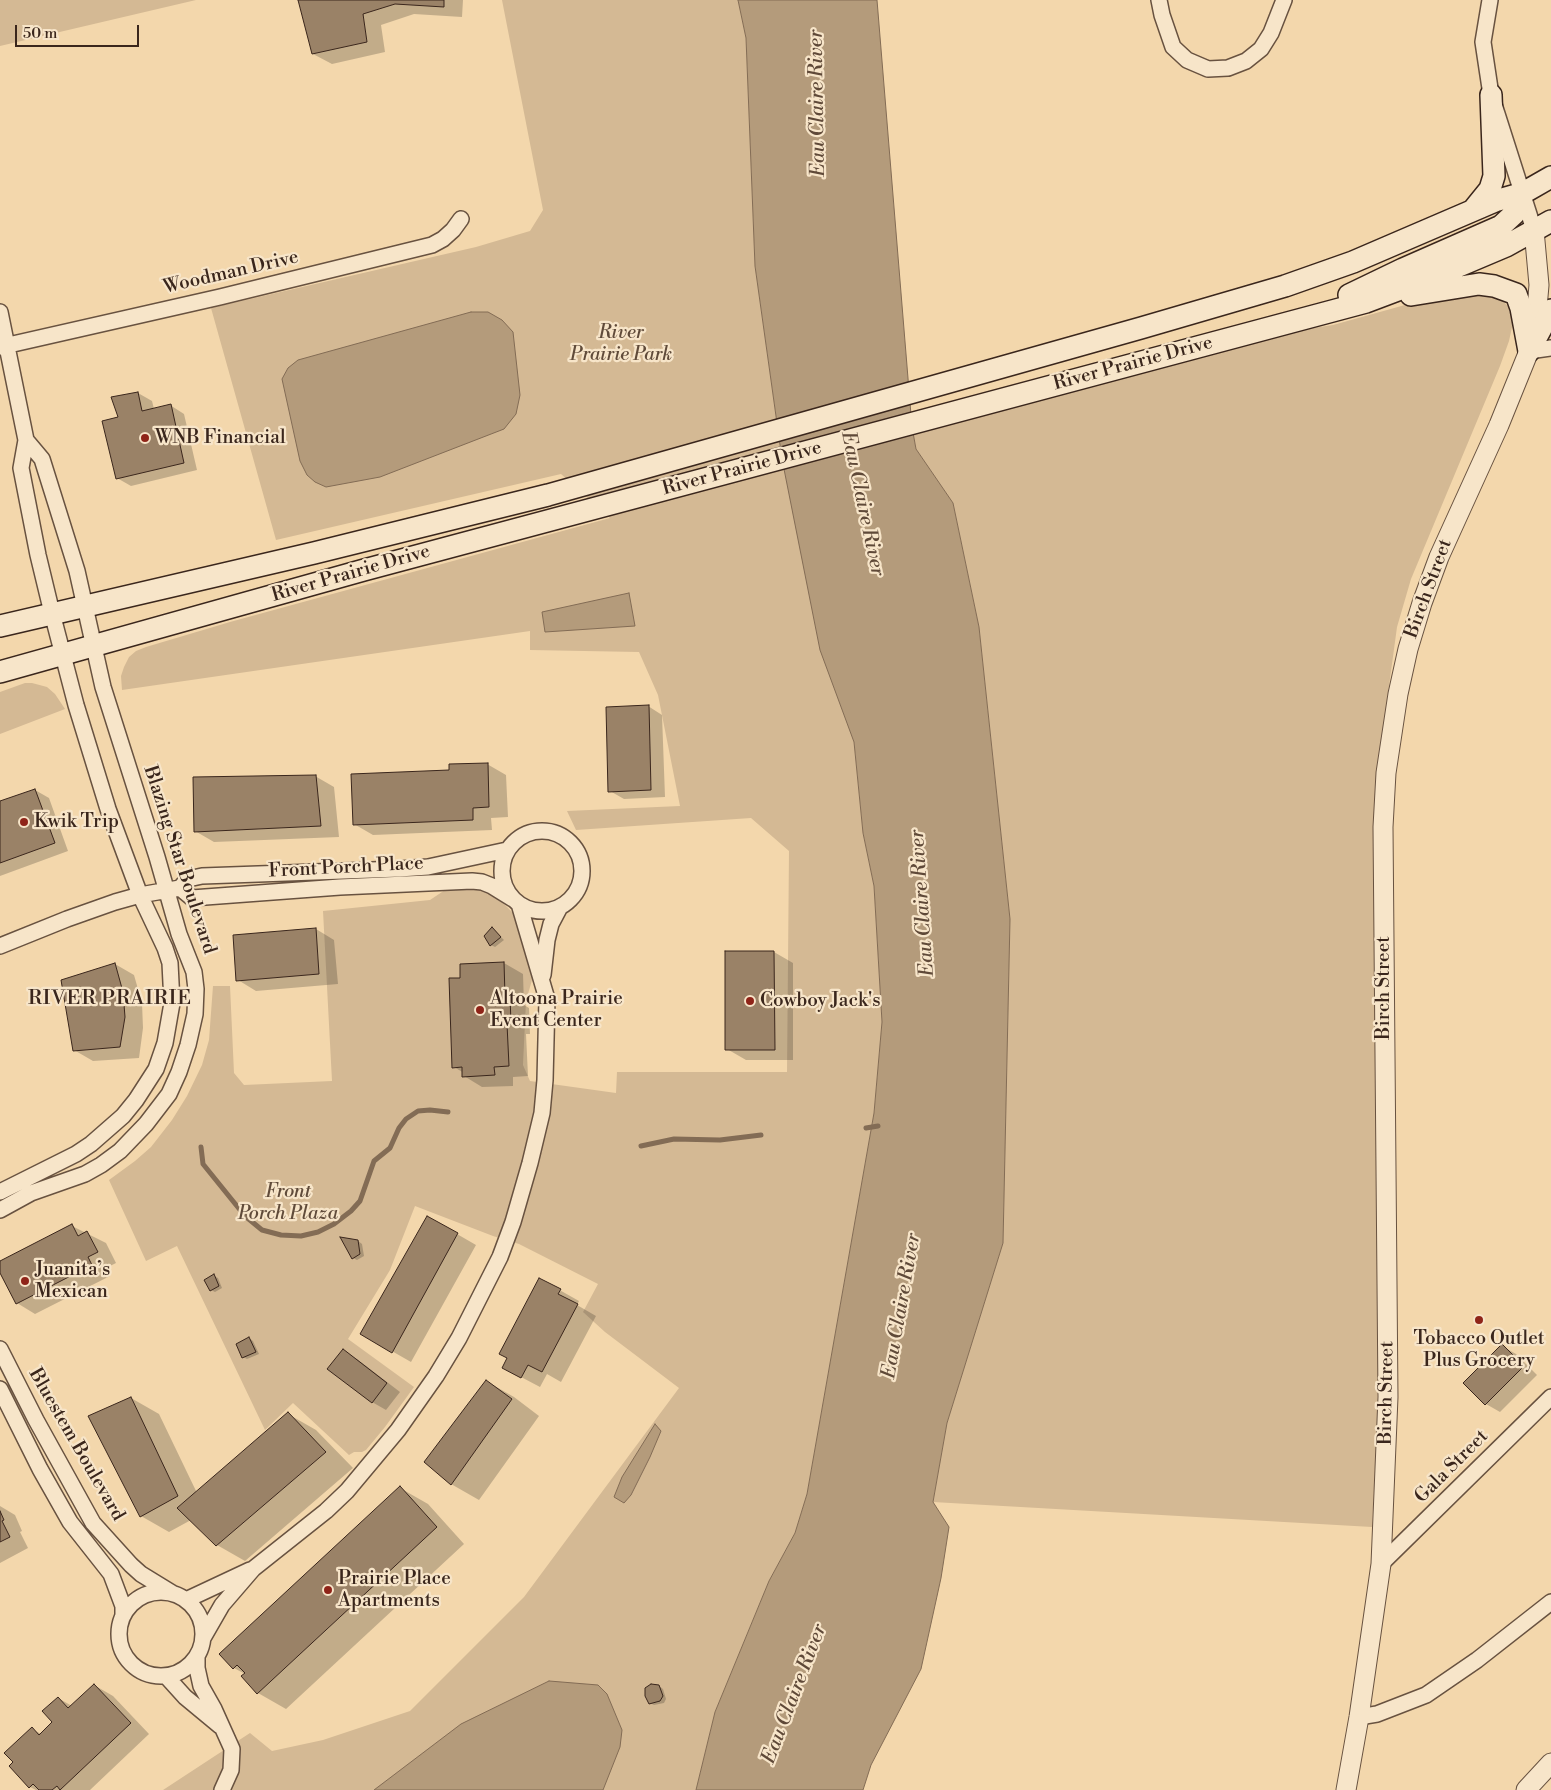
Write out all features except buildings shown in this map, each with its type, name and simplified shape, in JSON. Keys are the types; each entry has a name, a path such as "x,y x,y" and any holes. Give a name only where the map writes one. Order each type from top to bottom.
{"main road":[{"path":"1472,211 1490,189 1494,176 1491,95"},
{"path":"1298,320 1404,269 1501,226 1514,214 1522,193 1551,177"},
{"name":"River Prairie Drive","path":"0,626 548,495 1141,328 1285,286 1353,262 1495,201 1522,193"},
{"path":"1543,225 1551,204"},
{"name":"River Prairie Drive","path":"0,672 364,570 1366,302 1506,246 1543,225"},
{"path":"1366,302 1479,284 1494,286 1516,294 1521,308 1529,351"},
{"path":"1529,351 1551,310"}],"street":[{"path":"1159,0 1173,48 1187,60 1208,69 1228,68 1246,61 1261,49 1271,33 1284,0"},
{"path":"1490,0 1483,42 1491,95 1522,193 1543,225"},
{"name":"Woodman Drive","path":"3,346 220,297 432,245 443,239 461,219"},
{"name":"Birch Street","path":"1346,1790 1359,1717 1381,1564 1388,1396 1383,827 1386,773 1398,694 1408,649 1422,604 1439,556 1499,425 1529,351 1536,320 1543,225"},
{"name":"Blazing Star Boulevard","path":"0,312 3,346 26,440 21,468 38,555 52,613 76,705 108,809 140,895 165,948 170,963 172,984 170,1022 156,1069 123,1116 91,1144 58,1164 0,1192"},
{"path":"1529,351 1551,348"},
{"name":"Blazing Star Boulevard","path":"0,1210 31,1193 85,1174 101,1165 120,1152 158,1111 169,1094 179,1072 188,1044 195,1014 196,989 194,972 179,934 173,889 103,687 77,571 42,458 26,440"},
{"name":"Front Porch Place","path":"0,946 115,902 173,889 188,879 207,876 418,868 507,850 518,838 538,830 549,830 570,840 582,861 583,872 581,884 576,894 560,908 550,911 529,909 492,886 482,882 340,887 192,898 173,889"},
{"path":"203,1638 222,1605 254,1568 326,1511 371,1463 398,1430 436,1376 459,1338 500,1256 513,1222 530,1162 542,1113 546,1080 547,999 516,902 506,888 502,876 502,862 507,850"},
{"path":"542,982 549,932 551,924 560,908"},
{"name":"Bluestem Boulevard","path":"0,1349 36,1420 93,1522 130,1565 141,1574 186,1600 196,1610 202,1624 203,1638 197,1657"},
{"name":"Bluestem Boulevard","path":"0,1389 40,1469 70,1522 111,1574 123,1606 120,1641 124,1653 131,1664 141,1671 153,1676 166,1676"},
{"name":"Gala Street","path":"1381,1564 1551,1397"},
{"path":"186,1600 254,1568"},
{"path":"123,1616 131,1604 143,1596 157,1592 172,1593"},
{"path":"1359,1717 1377,1714 1426,1694 1476,1660 1551,1602"},
{"path":"197,1657 189,1666 178,1673 166,1676 185,1697 222,1728"},
{"path":"197,1657 197,1668 201,1686 214,1709 232,1749 231,1770 222,1790"},
{"path":"1526,1790 1551,1763"}],"green space":[{"path":"0,0 196,0 0,46"},
{"name":"River Prairie Park","path":"502,0 738,0 746,38 755,266 782,459 854,742 863,833 874,886 882,1022 874,1113 807,1494 795,1533 769,1581 715,1712 696,1790 163,1790 250,1733 272,1751 323,1740 410,1711 524,1597 679,1388 605,1332 583,1312 598,1284 519,1244 415,1206 390,1270 348,1339 414,1387 385,1427 366,1450 362,1452 354,1452 349,1455 293,1403 265,1430 177,1246 146,1261 109,1180 151,1147 172,1120 187,1096 202,1065 209,1040 213,986 230,986 234,1073 244,1085 332,1081 323,911 430,900 445,890 454,888 486,891 496,896 513,913 531,960 532,980 526,1001 523,1065 530,1081 616,1093 617,1072 787,1072 789,851 751,818 576,830 567,811 680,806 658,695 639,652 530,650 530,631 122,690 121,676 129,657 136,651 146,647 230,622 610,518 561,474 276,540 211,308 476,247 530,231 543,210"},
{"path":"1460,294 1497,295 1511,309 1514,318 1509,341 1500,366 1411,579 1397,627 1381,745 1374,835 1379,1322 1377,1428 1372,1527 933,1502 947,1423 1003,1243 1010,919 979,627 953,503 916,449 912,427 1268,335 1333,325 1405,305"},
{"path":"25,683 47,687 55,694 65,709 0,734 0,692"}],"water":[{"name":"Eau Claire River","path":"738,0 877,0 912,427 916,449 953,503 979,627 1010,919 1003,1243 947,1423 933,1502 949,1527 941,1578 921,1669 871,1765 863,1790 696,1790 715,1712 769,1581 795,1533 807,1494 874,1113 882,1022 874,886 863,833 854,742 820,650 782,459 755,266 746,38"},
{"path":"471,312 488,312 502,320 513,332 520,395 516,414 504,429 380,477 326,487 315,482 307,475 300,461 282,379 288,368 298,360"},
{"path":"629,593 635,626 545,632 542,612"},
{"path":"655,1424 661,1431 631,1495 624,1503 614,1497 622,1477"},
{"path":"549,1681 598,1685 607,1694 622,1730 620,1747 603,1790 374,1790 461,1724"}],"waterway":[{"path":"201,1147 203,1164 245,1216 262,1230 281,1235 301,1236 318,1232 334,1224 351,1211 360,1201 374,1161 390,1148 399,1128 406,1119 418,1111 448,1112"},
{"path":"866,1128 878,1126"},
{"path":"641,1146 674,1139 720,1140 761,1135"}],"place":[{"name":"WNB Financial","path":"145,438"},
{"name":"Kwik Trip","path":"24,822"},
{"name":"Cowboy Jack's","path":"750,1001"},
{"name":"Altoona Prairie Event Center","path":"480,1010"},
{"name":"Juanita’s Mexican","path":"25,1281"},
{"name":"Tobacco Outlet Plus Grocery","path":"1479,1320"},
{"name":"Prairie Place Apartments","path":"328,1590"}],"district":[{"name":"RIVER PRAIRIE","path":"110,999"}],"park label":[{"name":"Front Porch Plaza","path":"288,1203"}]}
